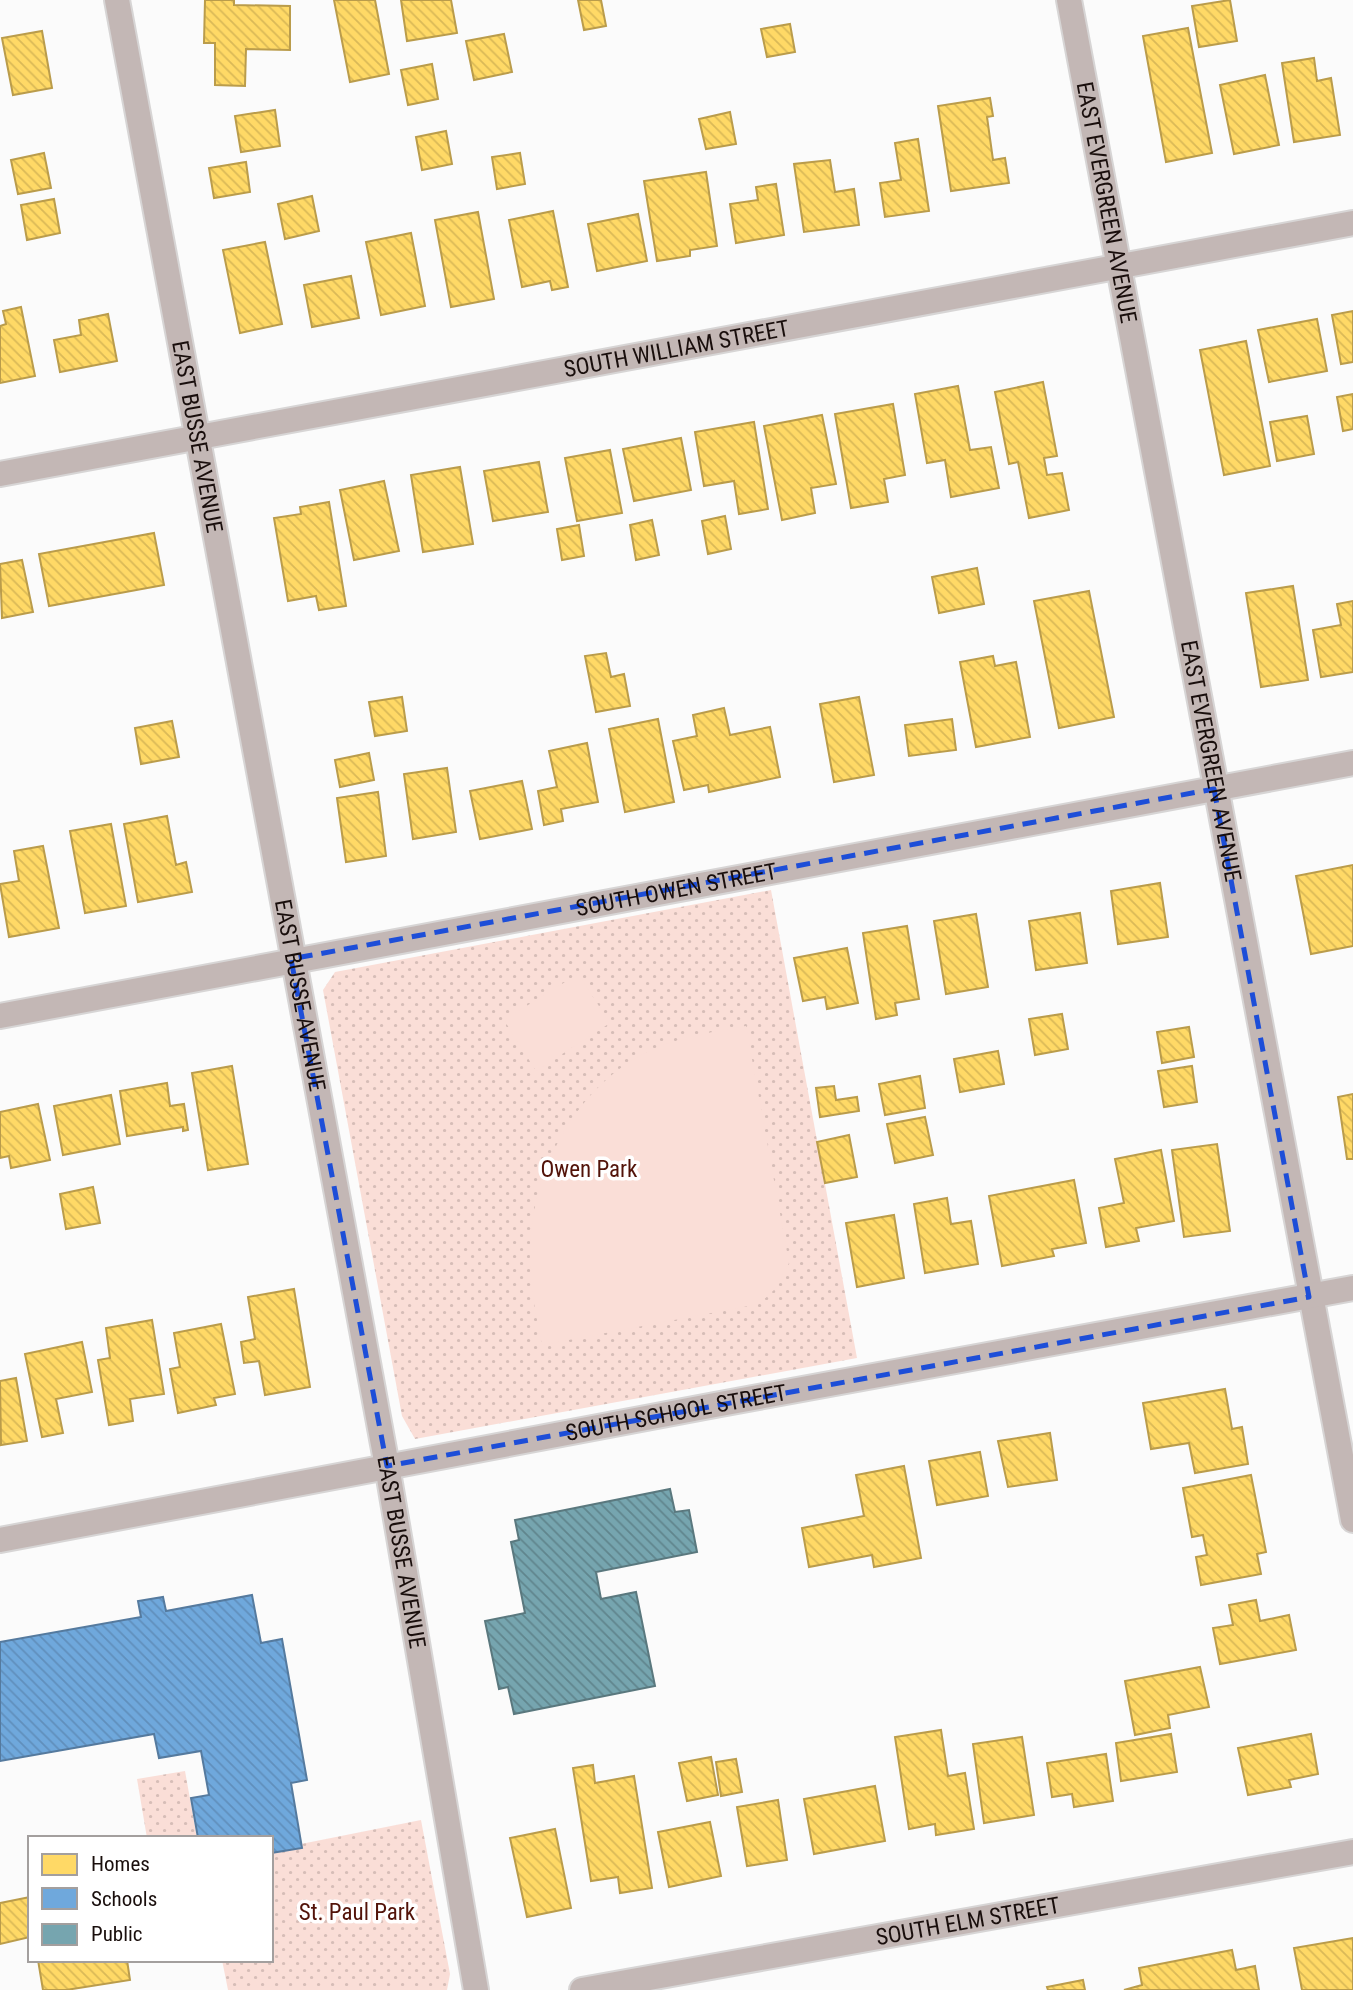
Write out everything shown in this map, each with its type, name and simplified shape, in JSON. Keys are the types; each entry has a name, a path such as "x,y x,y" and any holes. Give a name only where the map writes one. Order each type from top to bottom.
{"street":[{"name":"EAST BUSSE AVENUE","path":"117,0 291,959 387,1466 476,1990"},
{"name":"EAST EVERGREEN AVENUE","path":"1069,0 1214,789 1353,1520"},
{"name":"SOUTH WILLIAM STREET","path":"0,474 1353,223"},
{"name":"SOUTH OWEN STREET","path":"0,1016 291,959 1353,763"},
{"name":"SOUTH SCHOOL STREET","path":"0,1540 387,1466 1353,1289"},
{"name":"SOUTH ELM STREET","path":"582,1990 1353,1852"}],"highlighted area":[{"path":"1214,789 1309,1297 387,1466 291,959"}],"green space":[{"name":"Owen Park","path":"771,890 857,1358 415,1439 402,1416 323,990 335,972"},
{"path":"578,974 610,1023 536,1071 504,1020"},
{"path":"746,1026 789,1263 775,1289 759,1304 542,1345 531,1275 532,1222 547,1166 575,1115 615,1072 639,1056 678,1040"},
{"path":"185,1771 197,1836 147,1836 137,1779"},
{"name":"St. Paul Park","path":"421,1820 450,1974 447,1990 228,1990 222,1962 273,1962 273,1850"}],"building: Homes":[{"path":"205,0 234,0 234,5 290,6 290,50 246,49 245,86 215,85 215,43 204,43"},
{"path":"334,0 375,0 389,74 350,82"},
{"path":"401,0 451,0 457,33 407,41"},
{"path":"578,0 601,0 606,26 584,30"},
{"path":"1230,0 1237,41 1199,47 1192,6"},
{"path":"790,24 795,52 767,57 761,29"},
{"path":"1188,28 1212,153 1166,162 1143,36"},
{"path":"42,31 52,88 13,95 2,38"},
{"path":"504,34 512,72 474,80 466,41"},
{"path":"1314,58 1317,81 1331,78 1340,135 1294,142 1282,63"},
{"path":"432,64 438,99 408,105 401,70"},
{"path":"1265,75 1279,145 1234,154 1220,85"},
{"path":"990,98 993,116 987,117 993,160 1005,158 1009,183 951,191 938,106"},
{"path":"275,110 280,146 241,152 235,116"},
{"path":"730,112 736,144 706,149 699,119"},
{"path":"446,131 452,164 422,170 416,137"},
{"path":"918,139 929,211 885,217 880,183 901,180 895,143"},
{"path":"44,153 51,188 18,194 11,160"},
{"path":"520,153 525,184 497,189 492,157"},
{"path":"830,160 835,192 854,189 859,225 804,232 794,164"},
{"path":"246,162 250,192 214,198 209,168"},
{"path":"706,172 717,246 690,250 690,256 657,261 644,181"},
{"path":"776,184 784,235 736,243 730,204 758,200 756,187"},
{"path":"312,196 319,231 285,239 278,204"},
{"path":"54,199 60,233 27,240 21,205"},
{"path":"553,211 568,287 552,290 550,281 522,287 509,220"},
{"path":"478,212 494,299 451,307 435,220"},
{"path":"638,214 647,261 597,271 588,224"},
{"path":"411,233 425,306 381,315 366,242"},
{"path":"265,242 282,324 240,333 223,250"},
{"path":"351,276 359,318 312,327 304,285"},
{"path":"21,307 35,376 0,383 0,326 6,324 3,311"},
{"path":"1353,311 1353,362 1341,364 1332,315"},
{"path":"108,314 117,361 60,372 54,340 81,335 79,320"},
{"path":"1317,319 1327,371 1269,382 1258,330"},
{"path":"1246,341 1270,466 1224,475 1200,350"},
{"path":"1043,382 1057,456 1044,458 1047,475 1062,473 1069,510 1029,518 1018,462 1009,464 995,392"},
{"path":"958,386 970,450 991,447 999,488 951,497 945,460 927,463 915,394"},
{"path":"1353,394 1353,429 1343,431 1337,397"},
{"path":"893,404 905,475 884,479 888,502 851,508 835,414"},
{"path":"822,415 836,484 811,488 815,513 782,520 764,426"},
{"path":"1307,416 1314,454 1277,461 1270,422"},
{"path":"754,422 768,509 739,514 734,481 704,486 695,432"},
{"path":"681,438 691,490 634,501 623,449"},
{"path":"610,450 622,513 577,521 565,458"},
{"path":"539,462 548,512 493,521 484,471"},
{"path":"460,467 473,544 423,552 411,475"},
{"path":"384,481 399,551 354,560 340,490"},
{"path":"329,502 346,606 319,610 316,596 288,601 274,518 301,514 300,507"},
{"path":"725,516 731,549 708,554 702,521"},
{"path":"652,520 659,555 636,560 630,525"},
{"path":"579,525 584,556 562,560 557,529"},
{"path":"154,533 164,585 49,606 39,554"},
{"path":"22,560 33,612 2,618 0,564"},
{"path":"977,568 984,604 939,613 932,577"},
{"path":"1293,586 1308,680 1261,687 1246,593"},
{"path":"1089,591 1114,717 1059,728 1034,601"},
{"path":"1353,601 1353,672 1321,677 1313,630 1341,625 1337,604"},
{"path":"606,653 611,677 624,674 630,706 596,712 585,656"},
{"path":"993,656 995,666 1016,662 1030,737 976,747 960,662"},
{"path":"402,697 407,731 375,736 369,702"},
{"path":"859,697 874,775 834,782 820,704"},
{"path":"724,708 730,735 770,727 780,777 709,792 708,785 684,790 673,741 697,736 693,715"},
{"path":"658,719 674,802 625,812 609,729"},
{"path":"952,719 956,750 909,756 905,725"},
{"path":"172,721 179,757 141,764 135,728"},
{"path":"587,743 598,802 561,809 563,821 544,825 538,791 557,787 549,751"},
{"path":"369,753 374,780 340,787 335,760"},
{"path":"447,768 456,832 413,839 404,774"},
{"path":"522,781 532,829 480,839 470,791"},
{"path":"378,792 386,856 346,862 337,798"},
{"path":"167,816 176,865 186,862 192,892 138,902 124,824"},
{"path":"111,824 126,906 85,913 70,831"},
{"path":"43,846 59,928 9,937 0,884 19,881 14,851"},
{"path":"1353,865 1353,946 1311,954 1296,876"},
{"path":"1160,883 1168,937 1118,944 1111,891"},
{"path":"1080,913 1087,963 1036,970 1029,921"},
{"path":"976,914 988,987 946,994 934,921"},
{"path":"907,926 919,999 895,1003 897,1015 876,1019 863,933"},
{"path":"847,948 858,1003 827,1009 825,997 803,1001 794,958"},
{"path":"1062,1014 1068,1049 1035,1055 1029,1019"},
{"path":"1189,1027 1194,1057 1162,1063 1157,1032"},
{"path":"998,1051 1004,1084 960,1092 954,1059"},
{"path":"232,1066 248,1164 208,1170 192,1073"},
{"path":"1192,1066 1197,1102 1164,1107 1158,1071"},
{"path":"920,1076 925,1108 885,1115 879,1084"},
{"path":"167,1083 170,1106 184,1104 188,1130 183,1131 183,1127 127,1136 120,1091"},
{"path":"834,1086 836,1100 857,1097 859,1111 820,1117 816,1088"},
{"path":"1353,1094 1353,1159 1347,1159 1338,1097"},
{"path":"111,1095 120,1144 63,1155 54,1106"},
{"path":"38,1104 50,1160 11,1168 9,1156 0,1158 0,1112"},
{"path":"925,1117 933,1155 895,1163 887,1124"},
{"path":"849,1135 857,1177 825,1183 817,1142"},
{"path":"1217,1144 1230,1231 1184,1237 1172,1150"},
{"path":"1161,1150 1174,1221 1136,1228 1139,1241 1106,1247 1099,1208 1124,1203 1115,1159"},
{"path":"1074,1180 1086,1243 1052,1249 1054,1256 1002,1266 989,1196"},
{"path":"93,1187 100,1223 66,1229 60,1194"},
{"path":"947,1198 951,1224 971,1221 978,1264 925,1273 914,1204"},
{"path":"894,1215 904,1278 857,1287 846,1223"},
{"path":"294,1289 310,1387 265,1395 259,1361 244,1363 241,1342 255,1339 248,1297"},
{"path":"152,1320 164,1394 130,1399 133,1421 109,1425 98,1360 110,1358 106,1328"},
{"path":"221,1324 235,1394 214,1398 216,1405 178,1413 170,1369 180,1367 174,1333"},
{"path":"82,1342 92,1392 56,1399 63,1433 42,1437 25,1354"},
{"path":"16,1378 27,1441 1,1445 0,1381"},
{"path":"1225,1389 1232,1429 1242,1427 1248,1464 1195,1473 1189,1443 1151,1449 1143,1403"},
{"path":"1050,1433 1057,1480 1008,1487 998,1441"},
{"path":"980,1452 988,1496 937,1505 929,1461"},
{"path":"904,1466 921,1558 874,1567 872,1555 809,1567 802,1528 864,1516 856,1475"},
{"path":"1251,1475 1266,1552 1257,1554 1261,1574 1201,1585 1196,1557 1207,1555 1203,1535 1192,1537 1183,1488"},
{"path":"1256,1600 1260,1621 1289,1615 1296,1650 1220,1664 1213,1628 1233,1625 1229,1605"},
{"path":"1200,1667 1209,1707 1168,1715 1170,1728 1135,1735 1125,1681"},
{"path":"941,1730 948,1776 965,1773 974,1829 936,1835 935,1824 909,1829 895,1737"},
{"path":"1171,1734 1177,1772 1121,1781 1116,1743"},
{"path":"1311,1734 1318,1774 1289,1780 1291,1787 1248,1795 1238,1748"},
{"path":"1022,1737 1034,1815 984,1823 973,1744"},
{"path":"1106,1754 1113,1801 1074,1807 1072,1794 1052,1797 1047,1763"},
{"path":"711,1757 718,1795 687,1801 679,1763"},
{"path":"736,1759 742,1792 721,1796 716,1762"},
{"path":"593,1765 595,1783 634,1776 652,1888 620,1893 618,1877 591,1881 573,1768"},
{"path":"875,1786 885,1841 814,1854 804,1799"},
{"path":"778,1800 787,1860 747,1866 737,1807"},
{"path":"710,1822 721,1876 669,1887 658,1832"},
{"path":"555,1829 571,1908 527,1917 510,1838"},
{"path":"28,1897 28,1937 0,1944 0,1903"},
{"path":"1353,1938 1353,1990 1302,1990 1294,1948"},
{"path":"1232,1950 1236,1970 1255,1966 1259,1990 1124,1990 1142,1985 1139,1968"},
{"path":"38,1962 127,1962 130,1980 66,1990 43,1990"},
{"path":"1083,1980 1085,1990 1048,1990 1047,1987"}],"building: Schools":[{"path":"252,1595 261,1643 282,1639 307,1780 291,1783 302,1848 273,1853 273,1836 198,1836 191,1798 209,1795 201,1751 159,1758 154,1734 0,1761 0,1642 141,1617 138,1601 163,1597 166,1611"}],"building: Public":[{"path":"670,1489 675,1512 689,1510 697,1552 596,1572 601,1599 636,1592 655,1686 514,1714 508,1687 499,1689 485,1621 525,1613 511,1542 519,1540 515,1520"}]}
